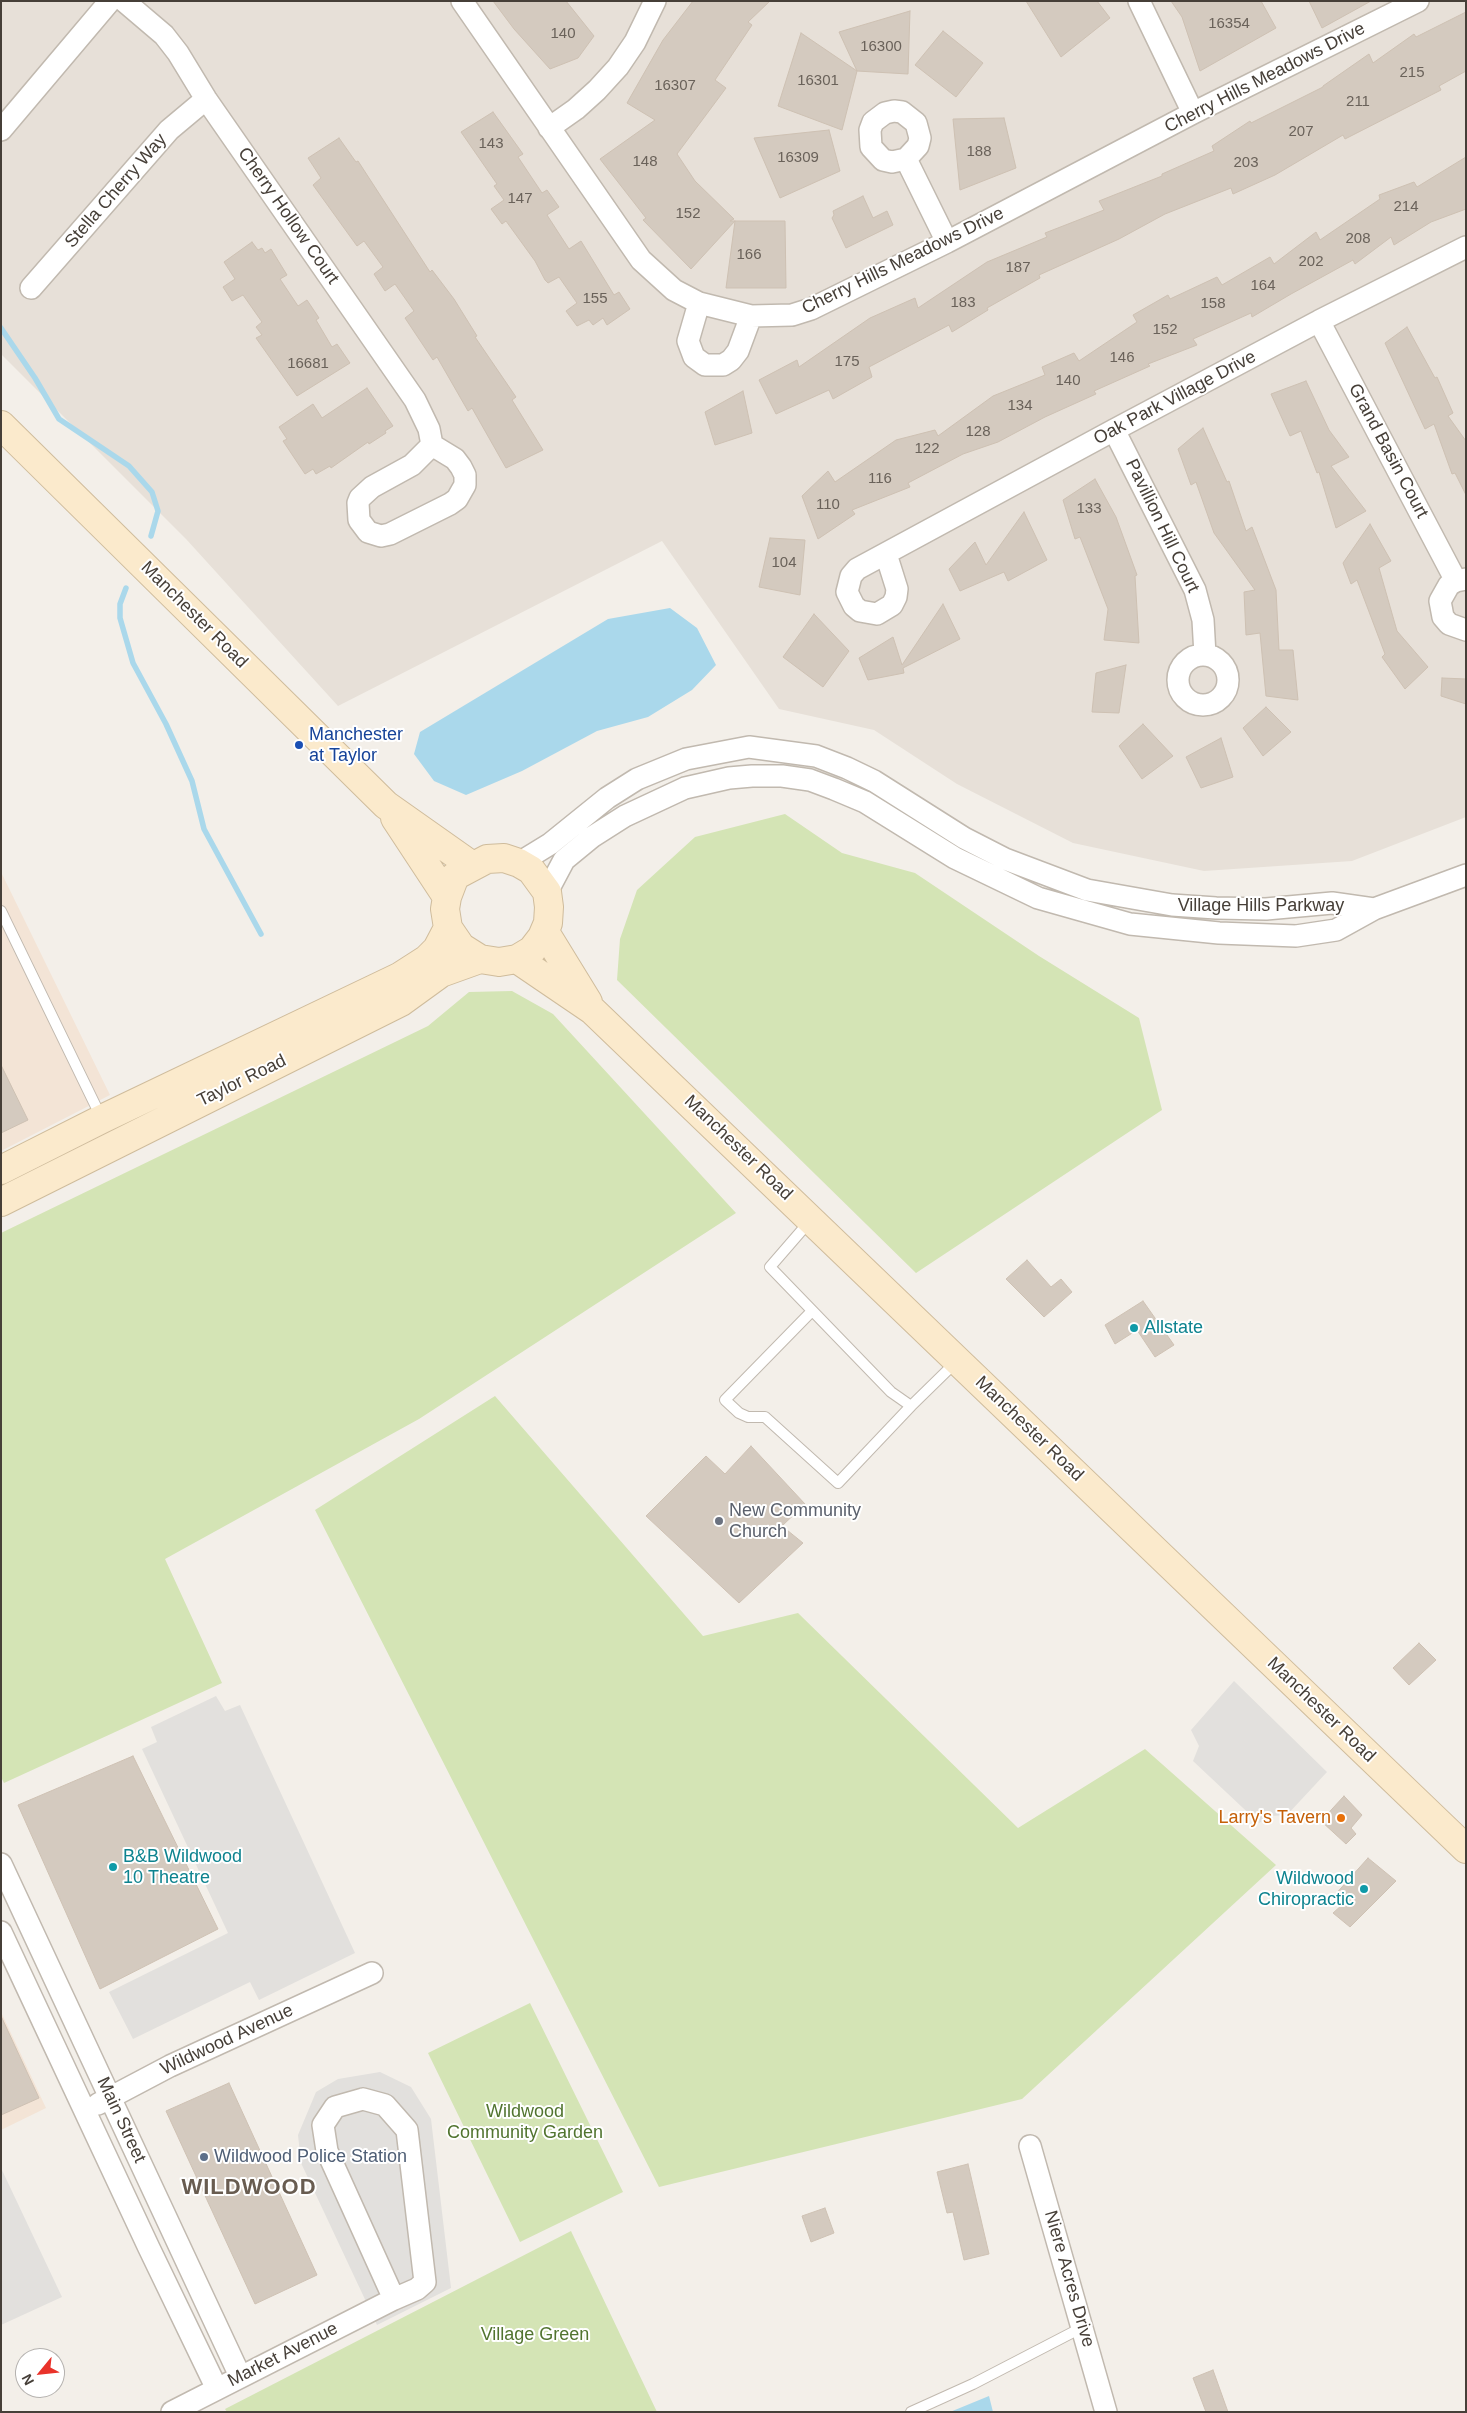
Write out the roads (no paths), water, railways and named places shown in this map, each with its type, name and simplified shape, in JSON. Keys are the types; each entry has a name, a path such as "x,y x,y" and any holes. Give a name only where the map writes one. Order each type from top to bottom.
{"street":[{"path":"1,130 110,1"},
{"name":"Cherry Hollow Court","path":"124,1 164,35 206,99 415,400 426,421 432,445"},
{"name":"Cherry Hills Meadows Drive","path":"462,1 641,260 674,290 699,303 751,316 792,315 811,309 947,242 1193,113 1418,1"},
{"path":"549,128 576,109 618,67 635,42 655,1"},
{"path":"1139,1 1193,113"},
{"name":"Stella Cherry Way","path":"31,288 168,130 206,99"},
{"path":"906,159 947,242"},
{"name":"Oak Park Village Drive","path":"886,554 1319,321 1466,248"},
{"path":"699,303 688,341 694,357 705,365 723,365 731,360 738,350 751,316"},
{"name":"Grand Basin Court","path":"1319,321 1461,580"},
{"name":"Manchester Road","path":"1,425 386,805 471,865"},
{"name":"Pavillion Hill Court","path":"1114,430 1195,590 1203,620 1205,655"},
{"path":"432,445 455,459 465,475 465,485 457,499 390,534 381,536 368,532 359,520 358,503 360,498 372,487 412,465 432,445"},
{"path":"1461,580 1443,592 1441,610 1449,624 1466,630"},
{"name":"Village Hills Parkway","path":"519,863 550,844 607,798 638,779 662,768 711,753 749,747 816,756 875,782 964,838 1005,859 1087,890 1172,905 1216,908 1266,909 1332,903 1374,909"},
{"name":"Village Hills Parkway","path":"547,892 564,860 592,837 625,816 685,788 729,778 782,776 810,780 865,802 955,858 1038,898 1130,924 1219,933 1296,936 1336,930 1374,909 1466,875"},
{"path":"865,802 875,782"},
{"name":"Manchester Road","path":"386,805 447,896"},
{"path":"504,858 519,863 531,870 547,892 550,908 544,932 532,950 517,959 498,962 480,960 461,947 448,928 445,910 447,896 455,876 471,865 487,859 504,858"},
{"name":"Taylor Road","path":"1,1202 109,1131 399,977 427,959 437,949 448,928"},
{"name":"Manchester Road","path":"544,932 592,1010"},
{"name":"Manchester Road","path":"517,959 592,1010 812,1219 1466,1849"},
{"name":"Taylor Road","path":"1,1170 109,1131 401,1002 441,973 480,960"},
{"name":"Main Street","path":"1,1864 240,2376"},
{"name":"Main Street","path":"1,1932 84,2112 217,2388"},
{"name":"Wildwood Avenue","path":"84,2112 170,2066 372,1973"},
{"name":"Market Avenue","path":"172,2412 240,2376 417,2289 425,2282 407,2130 385,2105 363,2099 335,2107 323,2125 327,2151 394,2299"},
{"name":"Niere Acres Drive","path":"1030,2146 1106,2412"}],"lane":[{"path":"1,911 109,1131"},
{"path":"812,1219 770,1267 891,1392 911,1406"},
{"path":"812,1311 725,1400 739,1413 748,1417 765,1417 838,1483 911,1406 958,1360"},
{"path":"911,2412 973,2384 1083,2327"}],"water":[{"path":"670,608 697,628 716,665 692,690 648,717 597,731 522,771 466,795 434,781 414,754 420,732 608,619"},
{"path":"989,2396 993,2412 950,2412"}],"waterway":[{"path":"1,328 35,378 59,419 129,466 152,492 158,511 151,536"},
{"path":"126,588 120,604 120,618 133,663 166,724 192,781 204,829 261,934"}],"place":[{"name":"Manchester at Taylor","path":"299,745"},
{"name":"Allstate","path":"1134,1328"},
{"name":"New Community Church","path":"719,1521"},
{"name":"Larry's Tavern","path":"1341,1818"},
{"name":"B&B Wildwood 10 Theatre","path":"113,1867"},
{"name":"Wildwood Chiropractic","path":"1364,1889"},
{"name":"Wildwood Police Station","path":"204,2157"}],"district":[{"name":"WILDWOOD","path":"249,2188"}],"park label":[{"name":"Wildwood Community Garden","path":"525,2122"},
{"name":"Village Green","path":"535,2335"}]}
